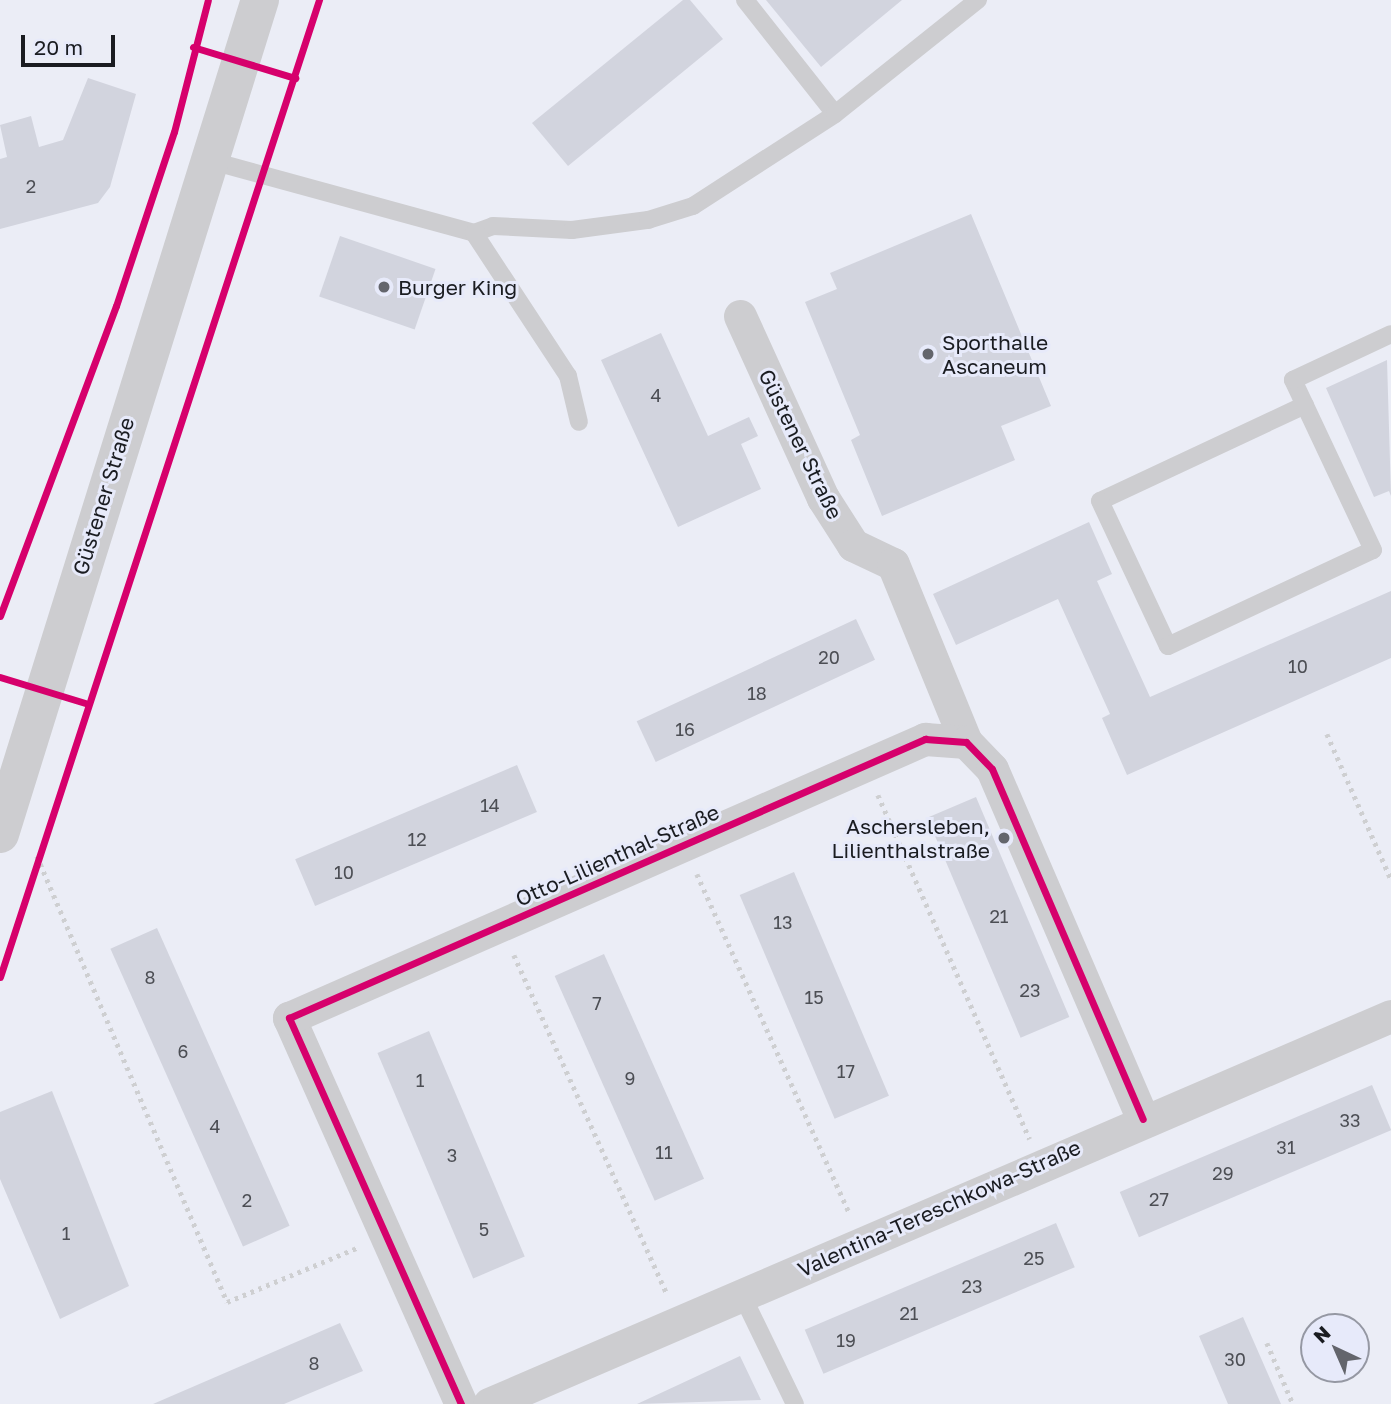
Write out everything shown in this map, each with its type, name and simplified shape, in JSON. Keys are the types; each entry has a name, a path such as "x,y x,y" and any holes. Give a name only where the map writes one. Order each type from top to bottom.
{"main road":[{"name":"Güstener Straße","path":"0,834 6,792 260,0"}],"street":[{"name":"Güstener Straße","path":"740,316 823,498 853,545 893,564 966,742"},
{"name":"Otto-Lilienthal-Straße","path":"461,1404 289,1018 925,739 966,742"},
{"path":"966,742 992,769 1143,1119"},
{"name":"Valentina-Tereschkowa-Straße","path":"489,1404 1143,1119 1391,1016"}],"lane":[{"path":"745,0 835,114"},
{"path":"208,160 474,233 493,226 572,230 648,220 693,206 835,114 978,0"},
{"path":"474,233 568,376 579,422"},
{"path":"1305,405 1100,501 1168,646 1373,550 1305,405 1293,380 1391,334"},
{"path":"742,1294 795,1404"}],"path":[{"path":"1327,734 1391,879"},
{"path":"865,765 1041,1164"},
{"path":"683,845 862,1242"},
{"path":"37,856 227,1302 386,1236"},
{"path":"500,925 679,1322"},
{"path":"1267,1343 1293,1404"}],"building":[{"path":"683,0 690,0 723,39 568,166 532,123"},
{"path":"766,0 902,0 821,67"},
{"path":"88,78 136,94 110,187 98,203 0,229 0,159 7,157 0,125 31,116 39,147 63,140"},
{"name":"Sporthalle Ascaneum","path":"971,214 1051,406 1001,426 1015,460 882,516 851,440 860,435 805,302 837,289 830,273"},
{"path":"340,236 435,269 415,329 319,297"},
{"path":"661,333 708,436 749,417 758,436 741,444 761,489 678,527 601,360"},
{"path":"1387,360 1391,496 1389,491 1374,497 1326,388"},
{"path":"1089,522 1112,574 1097,581 1150,697 1391,591 1391,658 1127,775 1102,718 1110,714 1058,599 956,645 933,594"},
{"path":"856,619 875,660 656,762 637,721"},
{"path":"517,765 537,812 315,906 295,859"},
{"path":"976,797 1069,1017 1021,1038 927,818"},
{"path":"794,872 889,1096 835,1119 740,895"},
{"path":"157,928 290,1226 243,1247 110,949"},
{"path":"604,954 704,1179 655,1201 555,976"},
{"path":"429,1031 525,1257 473,1278 377,1053"},
{"path":"1372,1085 1391,1130 1139,1237 1120,1192"},
{"path":"52,1091 129,1286 60,1319 0,1179 0,1112"},
{"path":"1056,1223 1075,1267 823,1374 805,1330"},
{"path":"1243,1317 1281,1404 1228,1404 1199,1336"},
{"path":"340,1323 363,1371 284,1404 153,1404"},
{"path":"740,1356 761,1400 637,1404 678,1385"}],"cycle path":[{"path":"0,616 116,306 174,132 208,0"},
{"path":"0,977 319,0"},
{"path":"193,47 295,78"},
{"path":"0,677 85,703"},
{"path":"461,1404 289,1018 925,739 966,742 992,769 1143,1119"}],"place":[{"name":"Burger King","path":"384,287"},
{"name":"Sporthalle Ascaneum","path":"928,354"},
{"name":"Aschersleben, Lilienthalstraße","path":"1004,838"}]}
